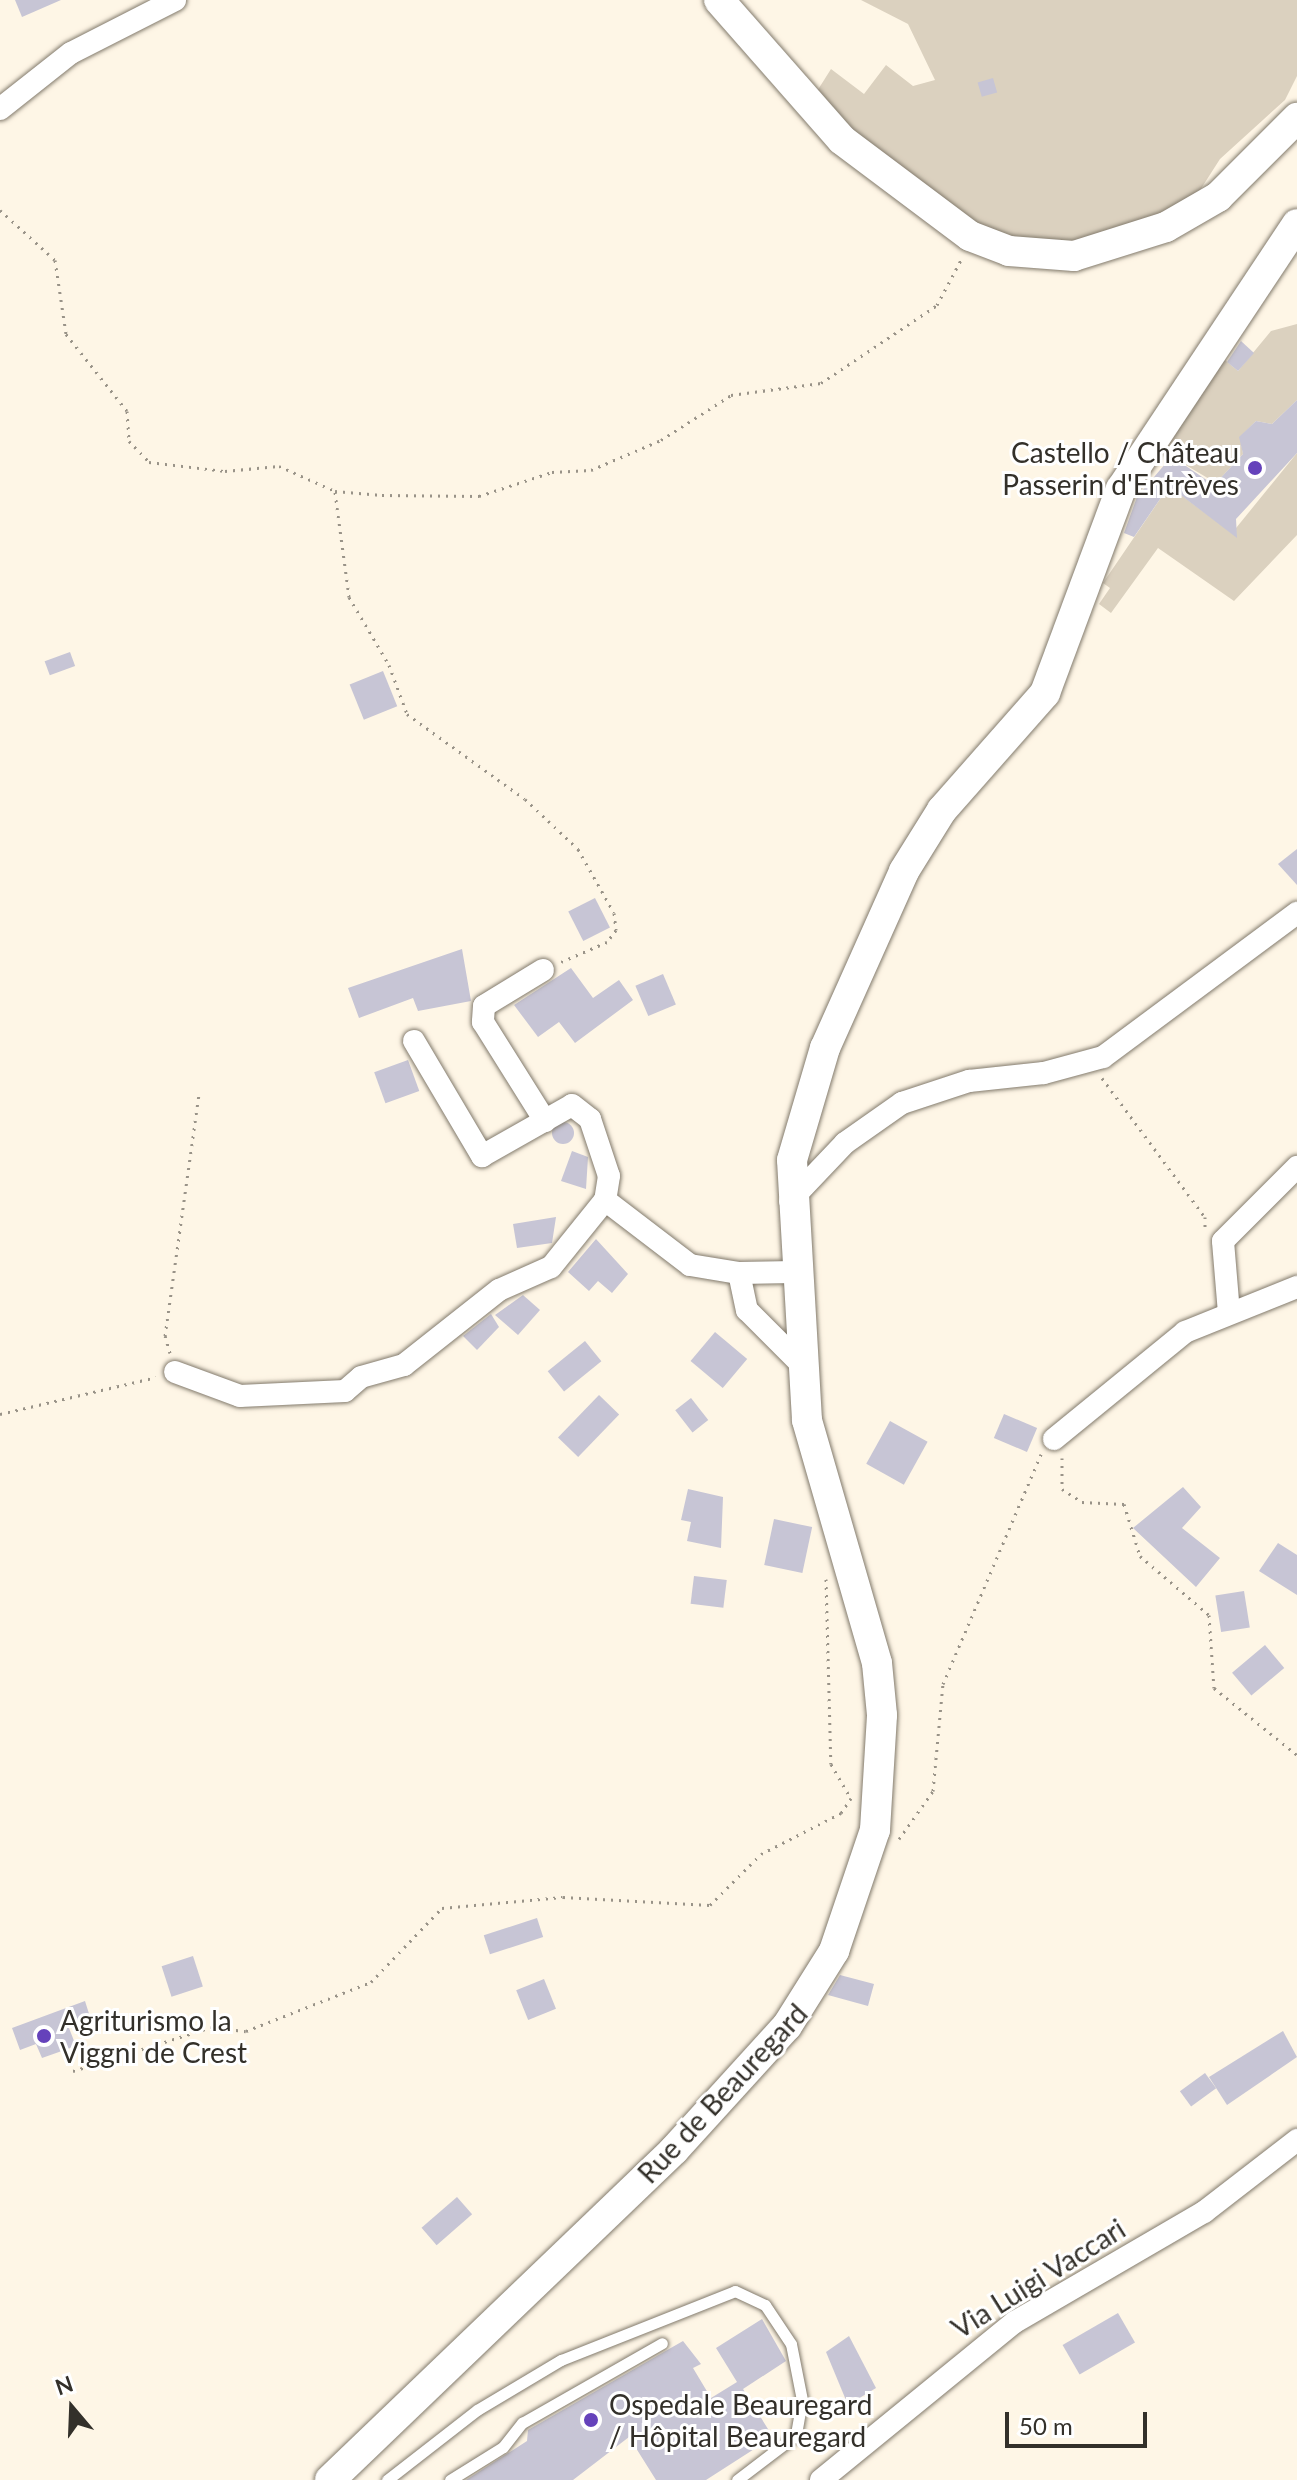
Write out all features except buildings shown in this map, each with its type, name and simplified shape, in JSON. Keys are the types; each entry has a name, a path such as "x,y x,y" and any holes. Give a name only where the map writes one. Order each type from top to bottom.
{"street":[{"path":"0,109 71,53 175,0"},
{"path":"719,0 842,140 970,236 1046,256 1130,242 1218,197 1295,123"},
{"name":"Rue de Beauregard","path":"330,2480 674,2150 787,2026 834,1951 875,1830 882,1715 877,1663 816,1458 798,1361 790,1201 792,1160 825,1048 904,871 942,810 1045,693 1121,489 1297,224"},
{"path":"790,1201 845,1143 902,1103 969,1081 1044,1073 1103,1057 1297,913"},
{"path":"543,970 484,1006 483,1022 545,1121"},
{"path":"175,1372 240,1396 345,1391 361,1377 404,1365 499,1290 551,1267 605,1200 609,1176 590,1119 572,1105 482,1156 414,1041"},
{"path":"1229,1313 1223,1241 1297,1167"},
{"path":"605,1200 690,1265 739,1273 794,1272"},
{"path":"739,1273 747,1310 798,1361"},
{"path":"1054,1439 1161,1350 1229,1313 1297,1287"},
{"name":"Via Luigi Vaccari","path":"821,2480 1015,2322 1204,2212 1297,2140"}],"lane":[{"path":"387,2480 477,2410 561,2360 735,2291 765,2305 791,2344 802,2400 796,2435 737,2480"},
{"path":"450,2480 503,2447 522,2423 662,2343"}],"path":[{"path":"0,210 55,260 66,334 127,411 129,441 149,462 196,462 225,471 279,466 335,491 479,496 552,472 591,470 661,440 731,395 821,383 937,305 970,236"},
{"path":"335,491 349,597 389,665 407,714 525,799 578,849 614,913 616,930 607,942 543,970"},
{"path":"1103,1057 1100,1075 1205,1217 1205,1231"},
{"path":"0,1414 175,1372 165,1336 199,1095"},
{"path":"891,1850 933,1791 943,1684 1037,1458 1054,1439 1062,1446 1062,1489 1082,1502 1124,1504 1140,1556 1209,1615 1214,1688 1297,1755"},
{"path":"826,1563 831,1764 851,1798"},
{"path":"73,2071 212,2027 246,2031 371,1982 442,1908 563,1897 710,1905 761,1854 841,1813 859,1787"}],"shaded area":[{"path":"861,0 1297,0 1297,76 1285,100 1220,159 1195,198 1144,224 1062,245 1018,242 974,226 926,194 814,96 831,69 864,94 886,65 913,86 935,80 908,24"},
{"path":"1297,324 1297,400 1272,424 1256,421 1240,437 1243,454 1216,483 1184,464 1178,471 1167,463 1160,450 1225,360 1238,371 1271,331"},
{"path":"1297,453 1297,535 1234,601 1158,548 1111,613 1099,604 1110,588 1103,583 1169,486 1232,533"}],"place":[{"name":"Castello / Château Passerin d'Entrèves","path":"1255,468"},
{"name":"Agriturismo la Viggni de Crest","path":"44,2036"},
{"name":"Ospedale Beauregard / Hôpital Beauregard","path":"591,2420"}]}
